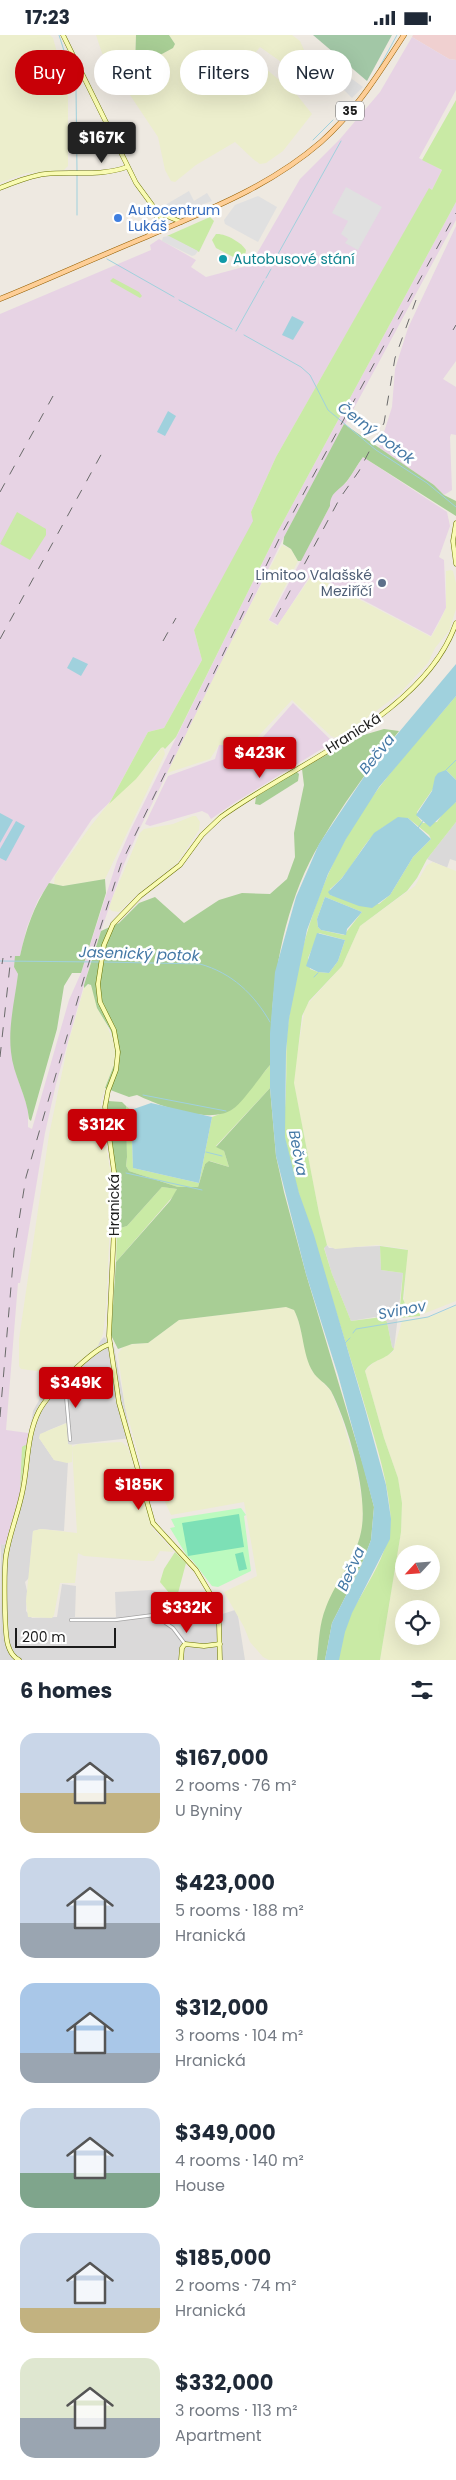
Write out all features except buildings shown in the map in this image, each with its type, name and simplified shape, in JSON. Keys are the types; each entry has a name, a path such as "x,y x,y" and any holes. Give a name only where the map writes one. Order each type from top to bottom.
{"main road":[{"name":"35","path":"0,299 181,222 256,187 298,160 322,141 357,104 372,85 403,35"}],"street":[{"path":"63,35 127,167 142,192 157,210 166,228"},
{"path":"0,188 37,176 107,173 127,167"},
{"path":"157,210 169,218 181,222"},
{"path":"148,236 156,227 157,210"},
{"path":"456,523 453,536 456,564"},
{"name":"Hranická","path":"220,1660 217,1609 208,1589 190,1564 159,1532 151,1518 145,1489 119,1403 110,1344 116,1186 105,1107 108,1091 116,1070 118,1052 117,1039 99,995 101,962 107,937 117,920 140,895 176,869 213,823 263,788 391,709 443,650 456,623"},
{"path":"17,1660 10,1652 6,1636 5,1557 23,1489 31,1440 38,1412 49,1395 63,1381 99,1349 110,1344"},
{"path":"63,1381 70,1440"},
{"path":"71,1620 115,1620 154,1615 173,1628 185,1644 204,1646 220,1644"},
{"path":"181,1660 182,1648 185,1644"}],"shaded area":[{"path":"413,35 456,35 456,60 449,59 412,37"},
{"path":"412,37 449,59 456,60 456,90 419,158 442,170 432,190 429,189 276,457 251,512 254,521 194,630 202,660 164,728 148,732 110,802 92,819 38,900 27,927 20,956 16,956 14,967 18,974 11,1030 16,1074 28,1108 28,1127 32,1129 69,1000 81,973 117,861 131,829 277,533 456,202 456,220 284,537 138,832 124,864 92,957 56,1084 45,1133 20,1283 18,1283 6,1430 28,1433 28,1446 21,1490 5,1545 1,1544 0,1554 0,314 151,250 150,245 159,239 196,260 191,267 206,277 247,266 252,262 300,179 340,139 380,92"},
{"path":"352,79 363,87 352,98 349,95 352,95"},
{"path":"346,187 382,207 358,250 345,243 348,239 341,234 348,221 332,213"},
{"path":"189,191 194,201 207,193 212,201 184,211 177,211 165,205"},
{"path":"258,196 277,207 258,242 225,224 224,220 235,205"},
{"path":"456,226 456,361 443,379 456,387 456,435 451,434 450,437 452,490 444,495 434,485 379,448 392,407 395,369 408,328"},
{"path":"169,236 198,251 192,256 162,241 163,237"},
{"path":"363,457 447,512 450,526 439,557 444,560 446,608 431,636 312,573 278,625 269,620 330,506 330,499 339,486 346,483"},
{"path":"293,703 333,742 211,819 208,814 202,811 150,826 145,824 168,776 215,759 219,745 255,746"},
{"path":"456,822 456,861 450,859 447,868 427,859"},
{"path":"327,1245 329,1248 380,1246 381,1270 403,1273 394,1349 387,1322 375,1317 351,1321 332,1274 324,1247"},
{"path":"104,1337 114,1346 131,1438 68,1445 66,1423 47,1431 39,1438 54,1460 68,1462 64,1531 41,1529 33,1531 29,1578 25,1582 27,1591 26,1611 32,1618 57,1617 62,1584 76,1586 75,1617 116,1617 115,1592 151,1590 167,1595 202,1615 216,1616 235,1610 238,1616 245,1660 0,1660 1,1544 5,1545 21,1490 33,1411 42,1395 49,1391 49,1378 51,1379 90,1352"}],"green space":[{"path":"0,35 50,35 53,38 56,50 15,50 15,95 68,95 68,166 64,170 26,173 0,183"},
{"path":"96,35 136,35 135,50 101,50"},
{"path":"136,35 169,35 175,44 169,50 136,50"},
{"path":"169,35 292,35 300,41 304,50 278,50 278,60 268,53 268,50 260,47 258,50 180,50 180,95 268,95 268,71 278,79 278,95 297,95 312,114 283,151 266,163 260,164 235,142 196,165 175,182 171,181 165,170 158,137 130,95 170,95 169,50 175,44"},
{"path":"313,35 392,35 367,81 352,68 352,50 331,50"},
{"path":"456,100 456,202 277,533 176,737 165,749 161,748 136,779 109,804 148,732 164,728 202,660 194,630 253,521 251,512 276,457 429,188 432,190 442,170 422,160"},
{"path":"210,217 214,221 199,252 167,236"},
{"path":"216,234 228,237 240,244 246,250 245,256 237,259 216,248 212,240"},
{"path":"113,278 139,292 142,296 140,298 110,281"},
{"path":"344,424 434,485 444,495 456,501 456,516 363,457 347,481 332,497 330,506 301,561 298,561 291,549 283,544 284,537"},
{"path":"17,512 46,529 46,535 30,560 0,544"},
{"path":"282,545 291,549 298,561 268,620 277,626 308,581 312,577 316,577 431,637 446,608 446,571 451,570 453,571 456,583 456,609 449,631 435,648 428,663 400,693 339,739 331,736 292,700 251,744 219,745 210,759 167,773 232,640"},
{"path":"456,696 456,780 446,770 417,812 418,817 423,823 437,822 446,809 456,802 456,822 427,859 417,878 407,891 360,926 342,966 309,1001 302,1016 294,1083 327,1245 324,1248 332,1274 351,1321 382,1317 387,1322 394,1349 365,1371 384,1438 398,1478 402,1503 401,1532 399,1545 395,1545 395,1569 380,1660 339,1660 340,1642 346,1624 384,1551 389,1531 390,1510 374,1436 299,1194 286,1145 284,1126 288,1027 299,964 323,886 334,861 361,813 395,768","holes":["408,818 429,835 431,839 413,857 390,895 379,904 330,895 330,889 341,879 363,847 380,829 392,822","325,897 362,912 344,935 321,930 318,927 317,919","319,933 345,940 338,961 329,973 310,969 308,958"]},
{"path":"384,729 399,731 357,786 329,828 307,868 296,894 280,950 272,1008 271,1064 233,1109 212,1115 185,1112 137,1095 129,1097 105,1088 116,1060 115,1046 111,1031 97,1008 91,985 88,984 84,988 101,931 119,923 139,903 155,897 184,923 219,900 242,893 270,894 287,879 295,857 294,833 304,785 302,769 360,736"},
{"path":"163,746 165,754 105,879 63,886 54,884 55,876 90,827 109,803 154,759"},
{"path":"296,771 299,774 298,781 260,805 255,804 256,797"},
{"path":"196,816 200,822 199,830 177,863 135,896 119,912 112,911 109,908 112,899 140,833 144,829 173,824"},
{"path":"433,862 456,871 456,1301 423,1314 408,1310 404,1304 407,1249 377,1245 335,1249 327,1245 293,1079 305,1007 342,966 360,926 415,886 427,865"},
{"path":"105,879 106,893 81,973 72,973 64,986 57,1029 31,1121 14,1069 10,1042 18,974 14,967 15,956 20,956 31,918 49,883 63,886"},
{"path":"90,984 115,1046 116,1060 101,1100 101,1114 112,1182 106,1308 103,1334 98,1346 65,1374 51,1379 44,1372 21,1369 19,1366 19,1339 49,1135 68,1044 84,988"},
{"path":"271,1064 270,1088 216,1146 224,1151 229,1167 210,1161 205,1164 198,1187 178,1187 129,1171 126,1166 126,1106 131,1110 133,1168 199,1183 212,1117 233,1109"},
{"path":"270,1088 276,1156 284,1192 374,1507 371,1540 361,1566 332,1623 325,1660 317,1660 322,1620 330,1597 358,1542 363,1517 362,1499 360,1480 344,1422 331,1391 309,1365 300,1325 294,1310 286,1307 179,1320 148,1343 132,1344 118,1349 111,1335 116,1262 170,1201 177,1189 162,1187 127,1226 117,1229 118,1192 107,1122 108,1101 122,1102 126,1106 126,1166 129,1171 178,1187 198,1187 205,1164 209,1161 229,1167 224,1151 216,1147"},
{"path":"162,1187 177,1189 175,1194 116,1262 117,1229 127,1226"},
{"path":"380,1246 408,1250 403,1299 409,1313 420,1313 420,1316 399,1318 403,1273 381,1270"},
{"path":"456,1306 456,1660 380,1660 395,1569 395,1590 440,1590 440,1545 399,1545 402,1503 398,1478 384,1438 365,1371 373,1363 393,1352 402,1321 430,1317"},
{"path":"286,1307 294,1310 297,1316 312,1371 331,1391 342,1419 357,1470 363,1506 362,1530 355,1553 326,1608 320,1629 317,1660 269,1660 263,1657 250,1642 244,1627 224,1592 257,1576 244,1502 171,1515 161,1493 153,1487 143,1470 125,1407 118,1354 124,1345 148,1343 179,1320"},
{"path":"67,1423 68,1444 72,1445 72,1462 67,1463 54,1460 39,1438 40,1434"},
{"path":"122,1442 128,1448 153,1529 174,1552 160,1551 154,1561 84,1556 78,1553 75,1583 60,1583 52,1618 28,1617 26,1601 33,1531 41,1529 77,1533 72,1447 78,1444"},
{"path":"27,1446 20,1491 22,1447"},
{"path":"241,1508 246,1515 244,1516 251,1571 218,1587 212,1586 187,1556 170,1528 175,1527 171,1519"},
{"path":"239,1514 244,1547 188,1556 182,1523"},
{"path":"175,1552 186,1563 177,1597 170,1594 160,1582 164,1569"},
{"path":"243,1552 247,1569 239,1571 235,1554"}],"water":[{"path":"292,316 304,322 293,340 282,335"},
{"path":"168,411 176,416 165,436 157,432"},
{"path":"73,657 88,664 81,676 67,668"},
{"path":"456,664 456,696 379,787 346,839 328,874 307,930 289,1019 286,1052 285,1137 299,1193 314,1235 366,1412 386,1485 391,1519 390,1539 352,1613 345,1632 339,1660 325,1660 332,1623 361,1566 371,1540 374,1507 338,1375 306,1274 276,1156 270,1088 270,1033 275,972 296,897 319,844 374,762"},
{"path":"446,770 456,780 456,802 430,827 416,815 432,791 435,777 438,773"},
{"path":"0,813 13,820 0,843"},
{"path":"398,817 408,818 431,839 413,857 390,895 372,908 359,906 330,895 328,892 342,878 374,833"},
{"path":"16,821 25,826 6,861 0,858 0,849"},
{"path":"325,897 362,912 347,929 346,935 321,930 318,927 317,919"},
{"path":"317,933 345,940 338,961 329,973 318,972 306,966"},
{"path":"151,1103 212,1117 199,1183 133,1168 131,1110"}],"waterway":[{"name":"Černý potok","path":"59,35 76,88 77,171"},
{"path":"379,68 397,35"},
{"path":"313,140 333,120"},
{"path":"278,254 341,141"},
{"name":"Černý potok","path":"77,175 77,215"},
{"name":"Černý potok","path":"107,259 174,297"},
{"path":"266,278 271,269"},
{"path":"236,331 264,281"},
{"name":"Černý potok","path":"179,300 232,329"},
{"name":"Černý potok","path":"244,335 301,367 310,375 328,410 376,450 427,483 456,507"},
{"path":"446,770 456,760"},
{"path":"418,828 423,821"},
{"name":"Jasenický potok","path":"0,961 99,962"},
{"name":"Jasenický potok","path":"103,962 200,964 212,968 241,986 257,1002 270,1022"},
{"path":"314,977 318,973"},
{"path":"143,1095 226,1111"},
{"path":"206,1152 222,1156"},
{"path":"126,1173 202,1190"},
{"name":"Svinov","path":"353,1333 356,1329 428,1317 456,1305"},
{"name":"Svinov","path":"345,1343 350,1338"}],"railway":[{"path":"0,1417 14,1251 26,1177 84,978 121,864 281,535 456,213"},
{"path":"276,617 340,498 359,471 384,423 395,358 416,300"},
{"path":"453,330 456,325"},
{"path":"0,492 53,396"},
{"path":"0,639 102,453"},
{"path":"163,641 176,618"},
{"path":"0,1057 11,956"},
{"path":"2,964 3,958"}],"place":[{"name":"Autocentrum Lukáš","path":"118,218"},
{"name":"Autobusové stání","path":"223,259"},
{"name":"Limitoo Valašské Meziříčí","path":"382,583"}],"water label":[{"name":"Bečva","path":"377,754"},
{"name":"Bečva","path":"298,1153"},
{"name":"Bečva","path":"351,1569"}]}
